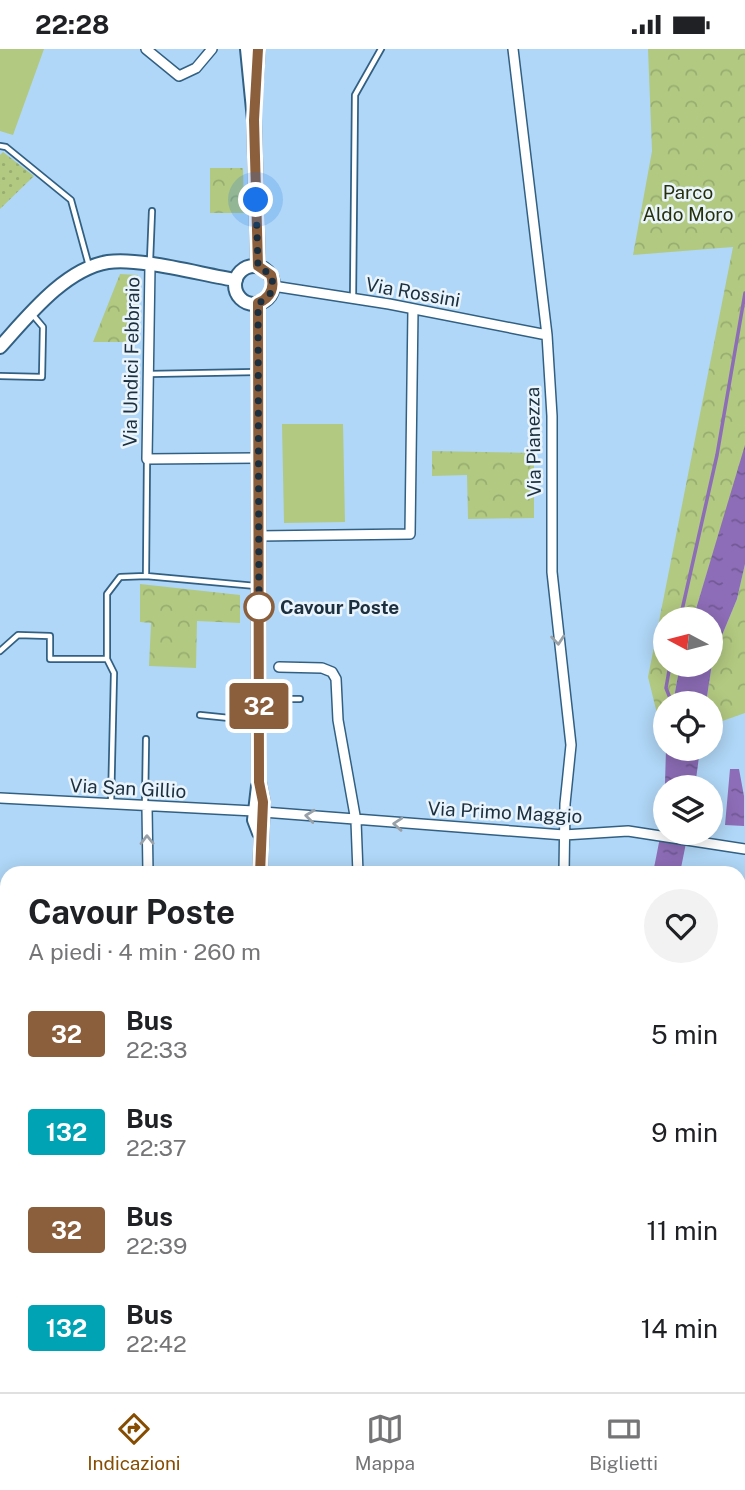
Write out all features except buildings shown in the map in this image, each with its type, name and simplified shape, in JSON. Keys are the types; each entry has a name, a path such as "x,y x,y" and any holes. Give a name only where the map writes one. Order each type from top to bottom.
{"main road":[{"path":"247,49 254,120 258,266"},
{"path":"254,120 258,49"},
{"path":"0,347 68,280 89,267 111,261 236,280"},
{"path":"258,266 271,275 273,286 268,297 258,303 240,298 236,280 242,270 258,266"},
{"path":"258,303 260,866"}],"street":[{"path":"146,49 179,76 196,68 212,49"},
{"name":"Via Pianezza","path":"513,49 547,335 552,415 552,572 561,670 570,729 564,866"},
{"name":"Via Undici Febbraio","path":"147,459 150,265"},
{"name":"Via Rossini","path":"273,286 547,335"},
{"path":"258,536 410,534 413,309"},
{"path":"147,459 258,458"},
{"path":"279,667 322,668 332,672 336,680 338,720 356,821 358,866"},
{"name":"Via San Gillio","path":"0,798 259,811"},
{"path":"146,807 148,866"},
{"name":"Via Primo Maggio","path":"259,811 356,821 564,835 628,831 741,848"}],"lane":[{"path":"353,299 355,95 381,49"},
{"path":"0,146 6,147 71,200 89,267"},
{"path":"150,265 152,211"},
{"path":"0,376 42,377 43,327 32,314"},
{"path":"149,374 258,372"},
{"path":"146,576 147,459"},
{"path":"111,805 114,673 107,659 107,594 120,577 146,576 258,587"},
{"path":"0,651 18,635 50,636 50,659 107,659"},
{"path":"259,699 300,699"},
{"path":"200,715 259,721"},
{"path":"146,739 146,807"}],"green space":[{"path":"0,49 44,49 13,135 0,131"},
{"name":"Parco Aldo Moro","path":"648,49 745,49 745,449 697,607 662,607 733,247 633,255 652,151"},
{"path":"3,152 34,176 0,209 0,155"},
{"path":"210,168 243,168 244,213 210,213"},
{"path":"120,274 138,275 138,342 93,342"},
{"path":"282,424 343,424 345,522 284,523"},
{"path":"432,451 534,453 534,518 468,519 467,475 432,476"},
{"path":"745,564 745,713 723,721 723,691 708,691 710,677 723,677 723,633 737,599"},
{"path":"140,584 240,595 240,623 197,621 196,668 149,666 151,623 140,622"},
{"path":"653,652 653,677 678,677 675,691 653,691 653,697 648,677"}],"water":[{"path":"745,445 745,564 737,599 723,633 723,607 697,607"},
{"path":"678,677 710,677 708,691 675,691"},
{"path":"666,761 698,761 697,775 665,775"},
{"path":"730,769 739,769 744,796 744,826 725,825"},
{"path":"658,845 686,845 681,866 654,866"}],"waterway":[{"path":"683,607 717,455 745,293"},
{"path":"667,691 668,677"}],"bus line":[{"name":"32","path":"258,49 254,120 258,266 268,271 273,281 272,292 264,301 258,303 259,782 263,802 260,866"}],"place":[{"name":"Cavour Poste","path":"259,607"}],"route":[{"path":"256,200 258,266 268,271 273,281 272,292 264,301 258,303 259,607"}]}
